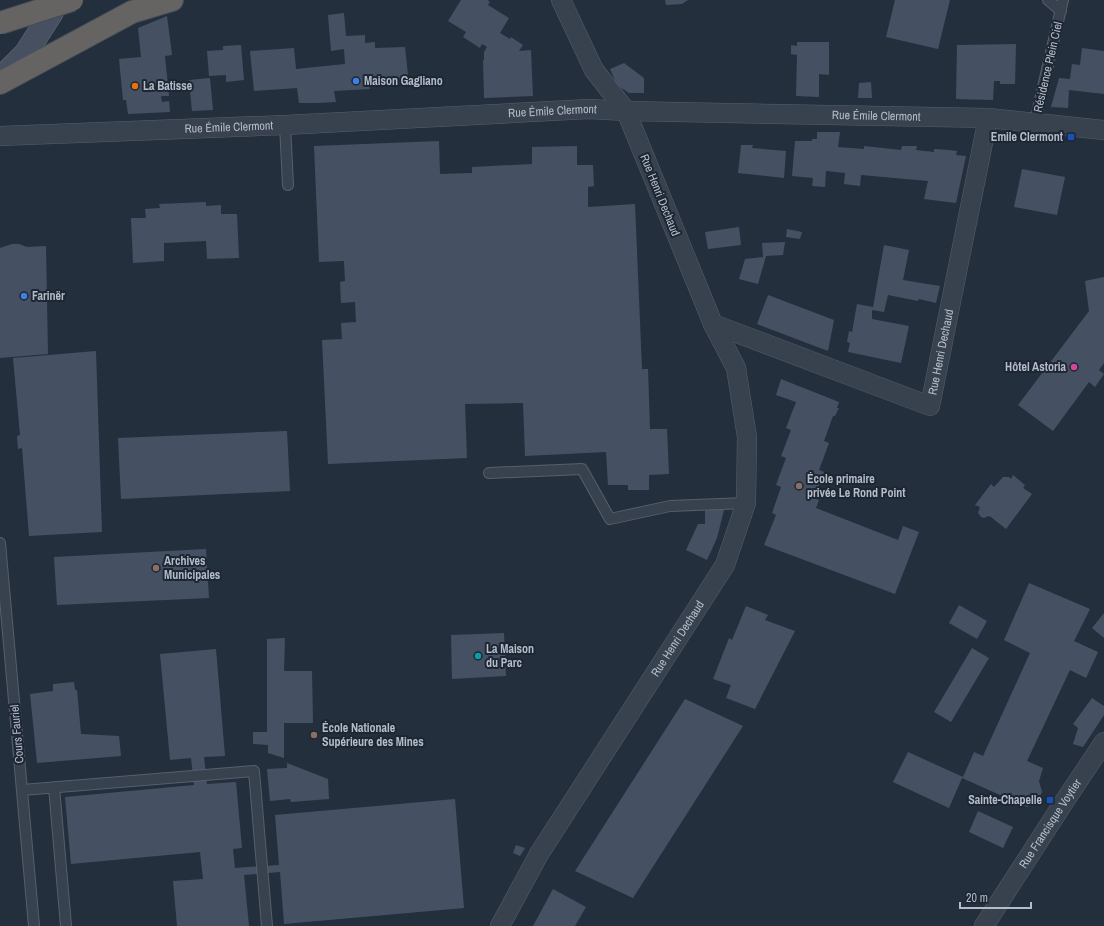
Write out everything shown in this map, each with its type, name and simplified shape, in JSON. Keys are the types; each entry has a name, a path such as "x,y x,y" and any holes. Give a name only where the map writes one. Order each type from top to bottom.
{"highway":[{"path":"0,23 72,0"},
{"path":"0,83 132,12 172,0"}],"main road":[{"path":"0,79 26,54 52,12 55,0"}],"street":[{"name":"Rue Henri Dechaud","path":"500,926 539,854 725,565 746,503 747,436 736,368 713,324 626,112 594,70 561,0"},
{"name":"Rue Émile Clermont","path":"0,136 589,109 626,112 988,118 1104,130"},
{"name":"Rue Henri Dechaud","path":"713,324 930,406 988,118"},
{"name":"Rue Francisque Voytier","path":"984,926 1104,742"}],"lane":[{"name":"Résidence Plein Ciel","path":"1048,0 1061,11"},
{"name":"Résidence Plein Ciel","path":"1035,122 1063,0"},
{"path":"285,124 288,185"},
{"path":"489,473 582,469 610,519 670,506 746,503"},
{"name":"Cours Fauriel","path":"0,543 34,926"},
{"path":"22,790 254,771 267,926"},
{"path":"54,787 66,926"}],"building":[{"path":"461,0 489,0 488,1 490,2 488,5 509,18 500,33 510,39 511,37 523,45 519,51 531,50 533,96 484,98 483,60 484,52 487,47 482,44 480,48 463,37 466,32 448,21"},
{"path":"665,0 688,0 682,4 666,5"},
{"path":"895,0 950,0 938,49 886,37"},
{"path":"344,13 346,36 365,35 365,43 375,42 375,48 405,47 409,84 369,85 370,89 334,91 336,102 317,103 299,103 297,88 254,91 250,51 294,48 296,69 345,64 344,49 331,51 328,15"},
{"path":"167,16 172,55 165,56 169,96 161,96 162,102 169,101 170,112 128,114 126,100 123,100 119,59 141,57 138,28"},
{"path":"797,42 829,42 829,75 819,74 819,97 796,96 797,55 791,54 791,45 797,46"},
{"path":"1016,44 1015,84 1000,84 1000,81 994,81 993,100 956,99 957,45"},
{"path":"241,45 244,80 226,82 226,75 209,76 207,51 223,50 223,46"},
{"path":"1082,48 1104,51 1104,94 1069,90 1068,108 1051,107 1059,78 1070,79 1072,64 1080,65"},
{"path":"624,63 644,78 644,93 629,93 617,85 610,69"},
{"path":"210,78 213,110 192,111 189,80"},
{"path":"871,82 872,98 858,98 859,83"},
{"path":"817,132 840,132 838,147 864,149 864,146 901,150 902,146 917,146 916,150 934,152 934,149 957,151 956,155 966,156 956,203 924,199 928,181 861,175 860,186 844,184 845,173 826,171 825,187 812,186 813,178 792,176 795,141 812,141 812,139 817,139"},
{"path":"439,141 440,174 472,173 472,167 532,164 532,147 577,146 577,165 593,165 594,186 588,187 588,207 635,204 642,369 648,369 650,429 667,429 669,474 649,475 649,490 628,490 628,485 608,485 606,452 525,456 523,403 465,404 467,458 328,464 322,340 342,339 341,323 356,322 355,302 341,303 340,282 345,281 344,261 319,262 314,146"},
{"path":"741,145 753,145 752,148 786,151 784,178 738,173"},
{"path":"1022,169 1065,177 1057,215 1014,207"},
{"path":"206,202 206,206 221,205 221,214 237,214 239,258 207,259 206,241 164,243 164,261 133,263 131,218 146,218 145,209 160,208 159,204"},
{"path":"739,227 741,245 708,249 705,232"},
{"path":"787,229 802,232 800,239 786,237"},
{"path":"785,242 783,255 766,256 758,284 739,279 745,259 763,257 762,243"},
{"name":"Farinër","path":"12,244 19,244 27,247 46,246 48,354 0,358 0,248"},
{"path":"884,245 909,250 903,280 940,286 936,303 888,295 884,312 872,310 872,319 909,326 901,363 848,352 850,343 847,342 849,331 852,332 857,304 873,307"},
{"name":"Hôtel Astoria","path":"1104,277 1104,363 1099,370 1104,374 1095,387 1089,382 1053,431 1018,405 1089,311 1085,281"},
{"path":"768,295 834,320 828,351 757,324"},
{"path":"96,351 102,532 29,536 22,448 18,449 17,436 20,435 13,358"},
{"name":"École primaire privée Le Rond Point","path":"781,379 839,402 837,408 839,408 835,416 833,416 824,441 829,443 819,470 824,472 814,498 819,500 816,508 898,540 903,526 919,532 895,594 764,545 776,515 772,513 781,487 776,485 786,458 781,456 791,430 786,428 796,402 776,395"},
{"path":"287,431 290,491 121,499 118,438"},
{"path":"1013,475 1025,485 1023,488 1032,494 1006,529 991,517 981,517 978,513 980,507 975,505 991,484 994,487 1003,477 1009,477 1011,479"},
{"path":"705,510 724,510 717,538 707,560 686,550 698,524 705,524"},
{"name":"Archives Municipales","path":"206,549 209,598 57,605 54,557"},
{"path":"1029,583 1090,609 1074,641 1098,652 1086,678 1070,670 1027,761 1043,768 1039,781 1042,792 1037,803 1027,807 962,778 949,808 893,782 908,752 963,777 974,752 983,756 1030,653 1004,640"},
{"path":"959,605 987,621 977,639 949,623"},
{"path":"746,606 768,615 765,620 795,631 755,709 726,698 731,685 713,679 729,638 732,640"},
{"path":"1104,613 1104,638 1092,628"},
{"name":"La Maison du Parc","path":"504,633 506,676 452,679 451,635"},
{"path":"285,638 284,671 312,671 313,723 284,723 284,758 268,753 268,745 253,744 253,732 267,732 267,639"},
{"path":"972,648 989,658 951,722 934,712"},
{"path":"216,649 225,756 204,757 207,784 236,782 242,848 233,849 235,868 279,865 275,815 455,799 464,908 284,924 280,872 244,875 249,926 177,926 173,881 203,879 200,852 71,864 65,797 194,785 191,758 170,760 160,654"},
{"path":"74,682 75,690 77,690 81,734 119,736 121,756 37,763 30,694 53,691 53,684"},
{"path":"1092,698 1104,706 1104,715 1083,747 1073,744 1078,728 1073,724"},
{"path":"685,699 743,726 633,898 575,871"},
{"path":"287,763 328,779 329,799 291,802 290,799 270,801 267,769 287,768"},
{"path":"978,811 1013,827 1003,848 969,832"},
{"path":"516,845 525,848 520,856 513,853"},
{"path":"553,889 586,907 575,926 533,926"}],"place":[{"name":"Maison Gagliano","path":"356,81"},
{"name":"La Batisse","path":"135,86"},
{"name":"Emile Clermont","path":"1071,137"},
{"name":"Farinër","path":"24,296"},
{"name":"Hôtel Astoria","path":"1074,367"},
{"name":"École primaire privée Le Rond Point","path":"799,486"},
{"name":"Archives Municipales","path":"156,568"},
{"name":"La Maison du Parc","path":"478,656"},
{"name":"École Nationale Supérieure des Mines","path":"314,735"},
{"name":"Sainte-Chapelle","path":"1050,800"}]}
